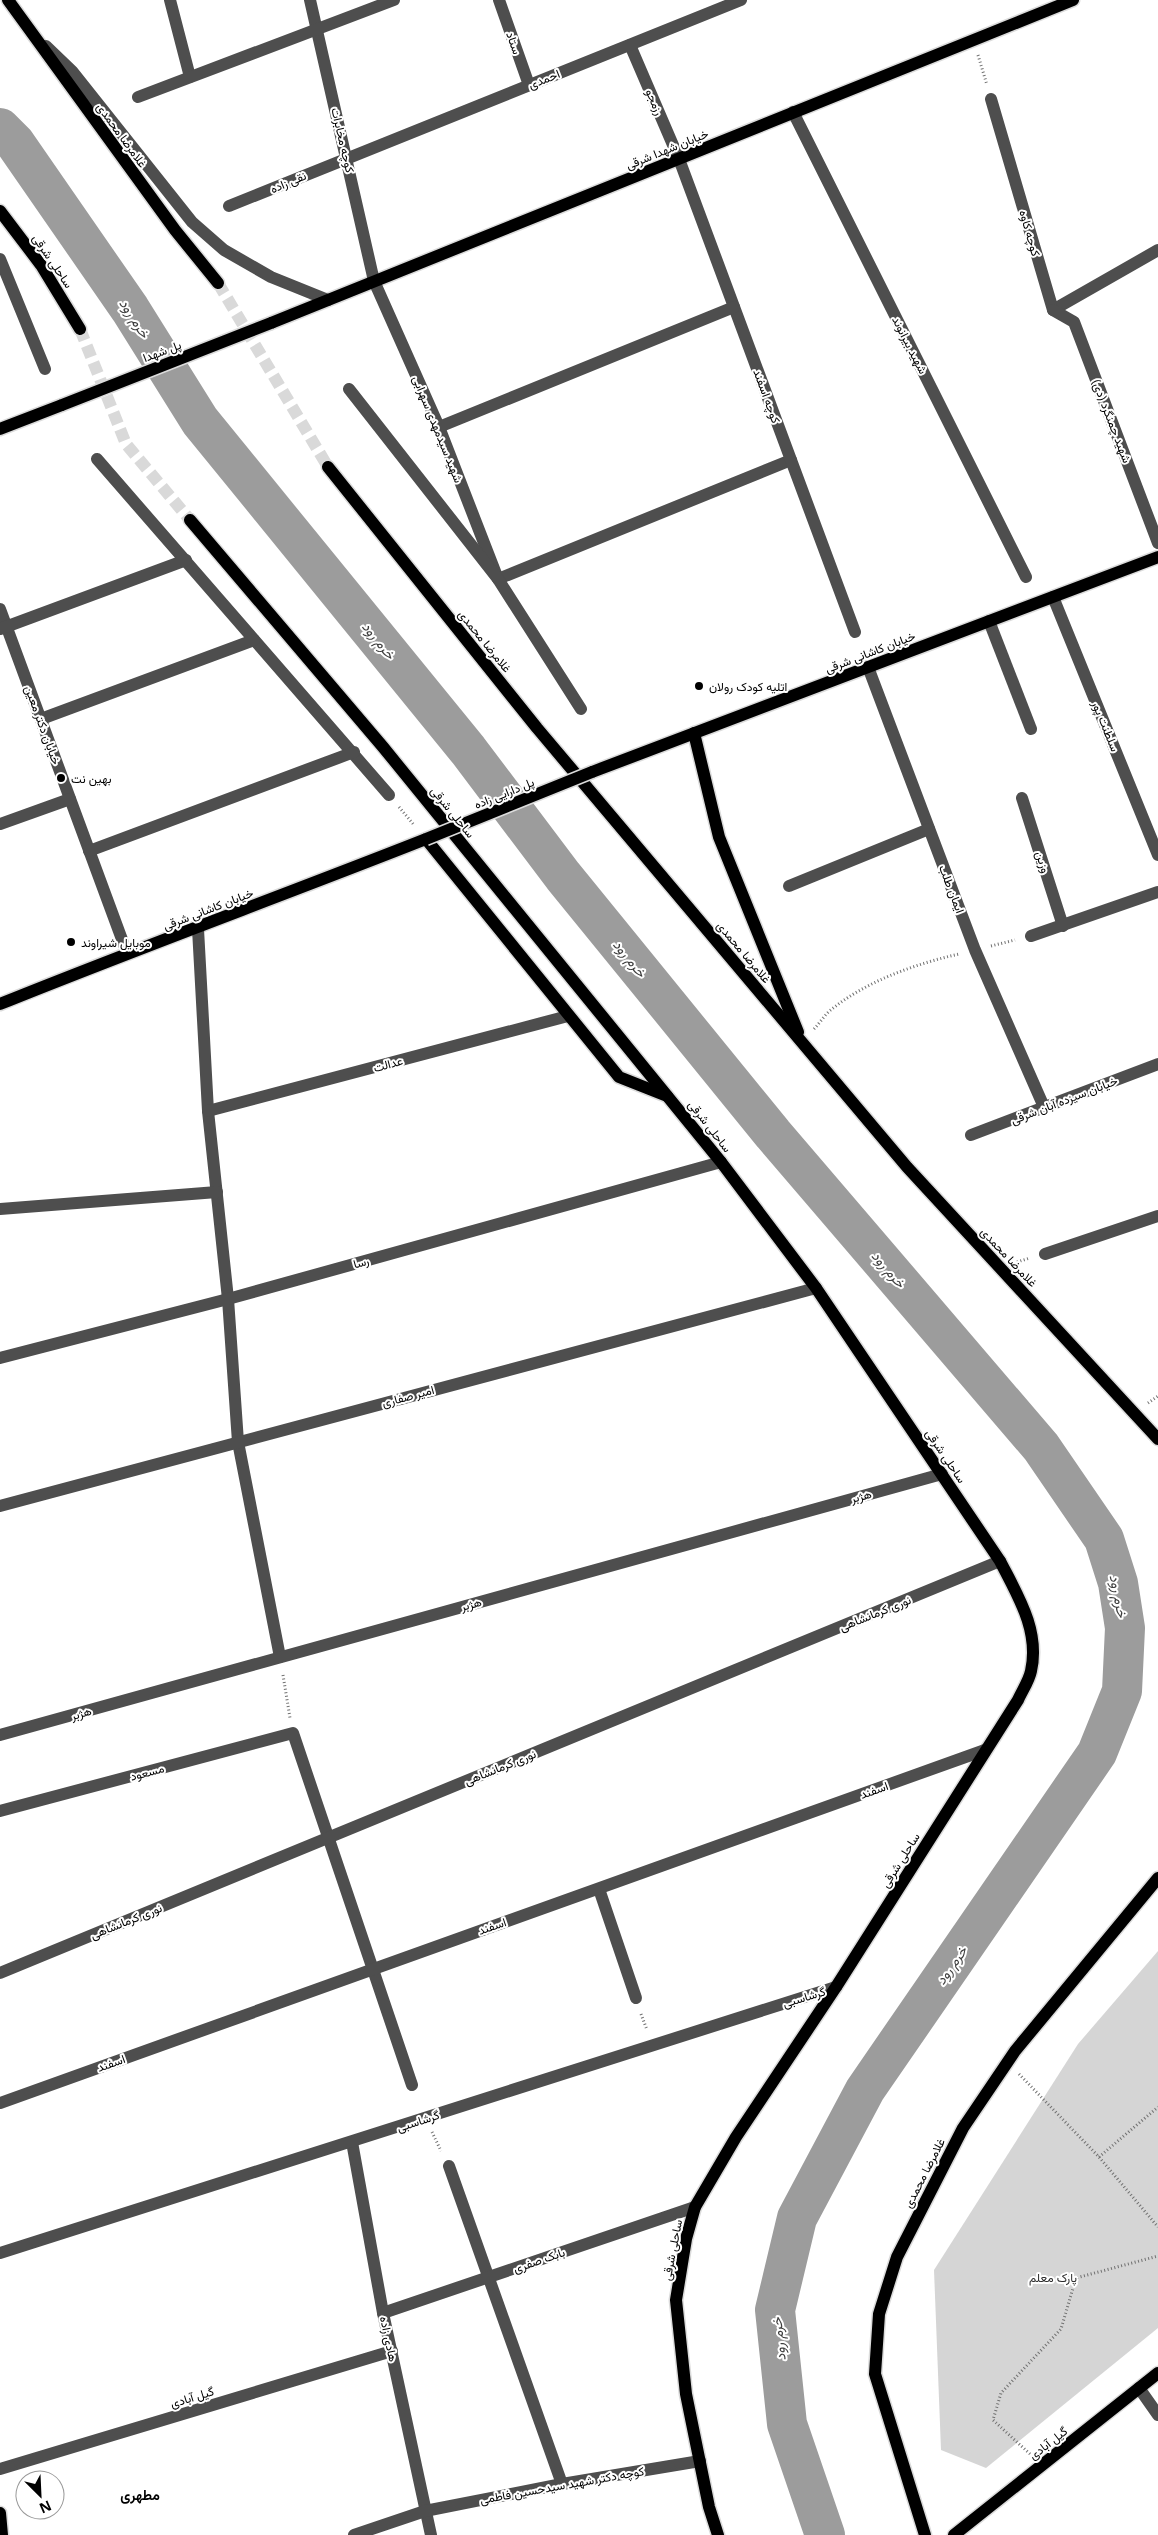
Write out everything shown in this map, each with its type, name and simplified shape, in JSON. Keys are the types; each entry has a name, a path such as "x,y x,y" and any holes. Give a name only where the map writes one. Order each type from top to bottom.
{"main road":[{"name":"غلامرضا محمدی","path":"8,0 22,23 175,230 218,283"},
{"name":"خیابان شهدا شرقی","path":"271,323 1073,0"},
{"name":"ساحلی شرقی","path":"0,211 41,265 80,329"},
{"name":"پل شهدا","path":"0,429 271,323"},
{"name":"غلامرضا محمدی","path":"328,467 537,728 907,1167 1158,1439"},
{"name":"ساحلی شرقی","path":"190,520 383,747 669,1096 816,1288 1000,1561 1023,1605 1034,1640 1031,1673 1018,1700 836,1987 736,2137 695,2207 686,2239 676,2300 686,2394 718,2535"},
{"name":"خیابان کاشانی شرقی","path":"592,772 1158,558"},
{"path":"694,734 719,837 802,1043"},
{"name":"پل دارایی زاده","path":"426,839 592,772"},
{"path":"426,839 568,1016 619,1076 669,1096"},
{"name":"خیابان کاشانی شرقی","path":"0,1004 127,953 198,929 426,839"},
{"name":"غلامرضا محمدی","path":"925,2535 875,2374 879,2314 897,2256 963,2128 1008,2062 1158,1878"},
{"name":"گیل آبادی","path":"954,2535 1158,2373"},
{"path":"0,2513 2,2535"}],"street":[{"path":"170,0 190,77"},
{"name":"کوچه مخابرات","path":"310,0 348,157 374,281"},
{"path":"138,97 394,0"},
{"name":"ستاد","path":"500,0 529,85"},
{"name":"احمدی","path":"348,157 741,0"},
{"path":"22,23 72,71 192,222 224,250 272,277 328,300"},
{"name":"رزمجو","path":"630,45 679,159"},
{"name":"کوچه کاوه","path":"991,99 1053,310"},
{"name":"شهید بیرانوند","path":"794,112 1026,577"},
{"name":"نقی زاده","path":"229,206 348,157"},
{"name":"کوچه اسفند","path":"679,159 855,632"},
{"path":"1053,310 1158,250"},
{"path":"0,259 45,369"},
{"name":"شهید سیدمهدی سهرابی","path":"374,281 439,427 498,579"},
{"path":"439,427 734,307"},
{"name":"شهید چمنگرد (دی)","path":"1053,310 1074,322 1158,543"},
{"path":"349,389 498,579 581,709"},
{"path":"97,459 354,752 389,795"},
{"path":"498,579 791,460"},
{"path":"3,628 186,560"},
{"name":"سلطنت پور","path":"1053,597 1158,855"},
{"name":"خیابان دکتر معین","path":"0,609 3,628 41,720 127,953"},
{"path":"989,621 1031,729"},
{"path":"41,720 254,640"},
{"name":"ایمان طلب","path":"868,667 975,950 1044,1108"},
{"path":"90,851 354,752"},
{"name":"وزین","path":"1022,798 1062,926"},
{"path":"0,824 70,799"},
{"path":"789,886 929,829"},
{"path":"1031,936 1158,892"},
{"path":"198,929 208,1111 228,1299 238,1442 280,1657"},
{"name":"عدالت","path":"208,1111 568,1016"},
{"name":"خیابان سیزده آبان شرقی","path":"971,1135 1158,1064"},
{"name":"رسا","path":"0,1358 228,1299 721,1162"},
{"path":"0,1209 217,1192"},
{"path":"1045,1254 1158,1216"},
{"name":"امیر صفاری","path":"0,1506 816,1288"},
{"name":"هژبر","path":"0,1735 942,1474"},
{"name":"نوری کرمانشاهی","path":"0,1973 1000,1561"},
{"path":"293,1733 412,2085"},
{"name":"مسعود","path":"0,1811 293,1733"},
{"name":"اسفند","path":"0,2103 372,1968 985,1750"},
{"path":"599,1888 636,1998"},
{"name":"گرشاسبی","path":"0,2253 836,1987"},
{"name":"هادی زاده","path":"352,2142 383,2313 430,2535"},
{"path":"449,2166 562,2484"},
{"name":"بابک صفری","path":"383,2313 695,2207"},
{"name":"گیل آبادی","path":"0,2469 392,2351"},
{"path":"1139,2388 1158,2415"},
{"name":"کوچه دکتر شهید سیدحسین فاطمی","path":"354,2535 425,2511 562,2484 700,2461"}],"path":[{"path":"974,40 991,99"},
{"path":"389,795 426,839"},
{"path":"802,1043 831,1009 872,984 931,960 1031,936"},
{"path":"999,1267 1045,1254"},
{"path":"280,1657 293,1733"},
{"path":"636,1998 652,2044"},
{"path":"1008,2062 1099,2157 1158,2227"},
{"path":"1099,2157 1158,2107"},
{"path":"425,2119 449,2166"},
{"path":"1042,2465 993,2420 1001,2393 1061,2330 1076,2278 1158,2256"}],"green space":[{"name":"پارک معلم","path":"1158,1951 1158,2328 986,2468 941,2450 934,2270 1078,2044"}],"waterway":[{"name":"خرم رود","path":"0,128 15,143 130,309 200,421 468,750 563,876 773,1134 1041,1447 1104,1539 1118,1583 1125,1628 1122,1691 1097,1753 865,2090 797,2218 775,2310 787,2424 825,2535"}],"tunnel":[{"path":"218,283 328,467"},
{"path":"80,329 126,444 190,520"}],"place":[{"name":"اتلیه کودک رولان","path":"699,686"},
{"name":"بهین نت","path":"61,778"},
{"name":"موبایل شیراوند","path":"71,942"}],"district":[{"name":"مطهری","path":"140,2494"}]}
